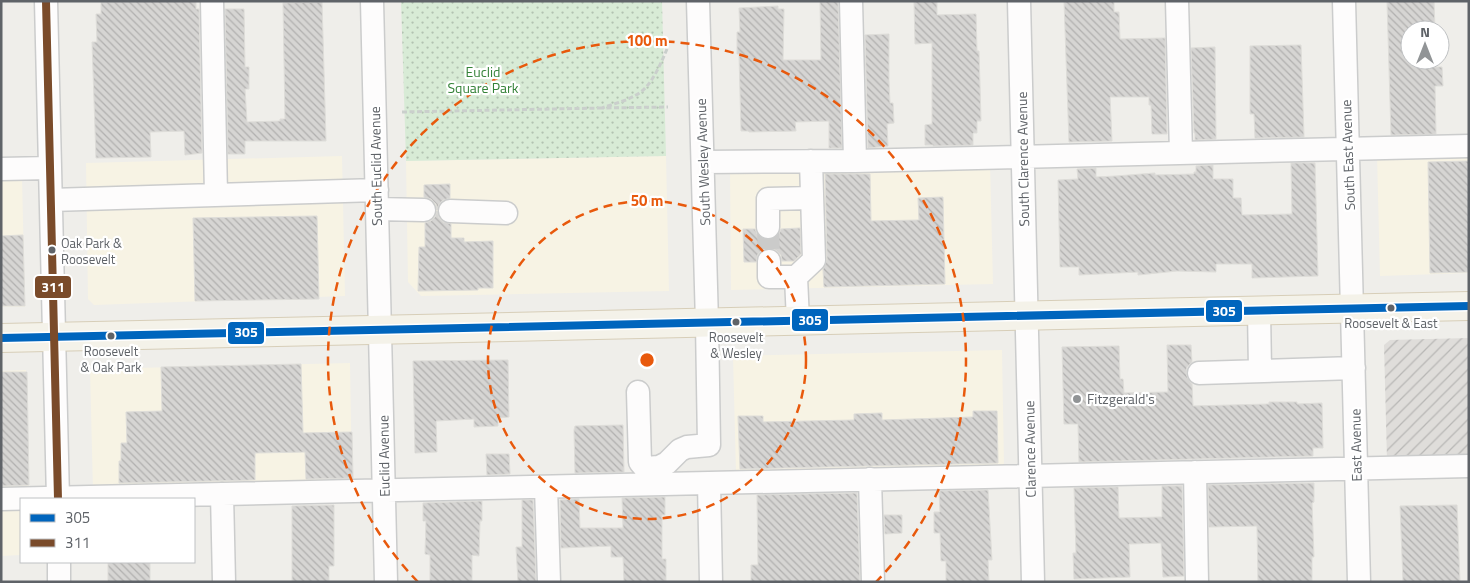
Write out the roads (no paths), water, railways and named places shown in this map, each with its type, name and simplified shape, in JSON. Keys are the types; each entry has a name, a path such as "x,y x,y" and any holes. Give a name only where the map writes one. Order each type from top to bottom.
{"main road":[{"path":"1,338 1469,306"}],"street":[{"path":"46,1 58,498"},
{"path":"212,1 216,195"},
{"name":"South Euclid Avenue","path":"372,1 380,330"},
{"name":"South Wesley Avenue","path":"638,392 640,462 645,468 659,467 667,463 687,446 709,446 708,323 698,1"},
{"path":"851,1 855,161"},
{"name":"South Clarence Avenue","path":"1019,1 1028,316"},
{"path":"1177,1 1181,153"},
{"name":"South East Avenue","path":"1344,1 1353,309"},
{"path":"703,162 855,161 1469,146"},
{"path":"769,262 769,277 796,277 814,260 811,161"},
{"path":"1,169 50,168"},
{"path":"51,200 216,195 377,200 424,210"},
{"path":"768,228 768,199 812,198"},
{"path":"450,210 506,213"},
{"path":"796,277 798,321"},
{"name":"East Avenue","path":"1353,309 1359,582"},
{"path":"1259,311 1260,370"},
{"name":"Clarence Avenue","path":"1028,316 1033,582"},
{"name":"Euclid Avenue","path":"380,330 386,582"},
{"path":"1199,373 1354,368"},
{"path":"91,498 1469,466"},
{"path":"1195,472 1197,582"},
{"path":"870,480 873,582"},
{"path":"709,483 711,582"},
{"path":"546,487 548,582"},
{"path":"222,494 224,582"},
{"path":"1,499 20,499"},
{"path":"59,563 59,582"}],"tunnel":[{"path":"768,227 769,261"}],"place":[{"name":"Oak Park & Roosevelt","path":"52,250"},
{"name":"Roosevelt & East","path":"1391,308"},
{"name":"Roosevelt & Wesley","path":"736,322"},
{"name":"Roosevelt & Oak Park","path":"111,336"},
{"name":"Fitzgerald's","path":"1077,399"}],"park label":[{"name":"Euclid Square Park","path":"483,80"}]}
